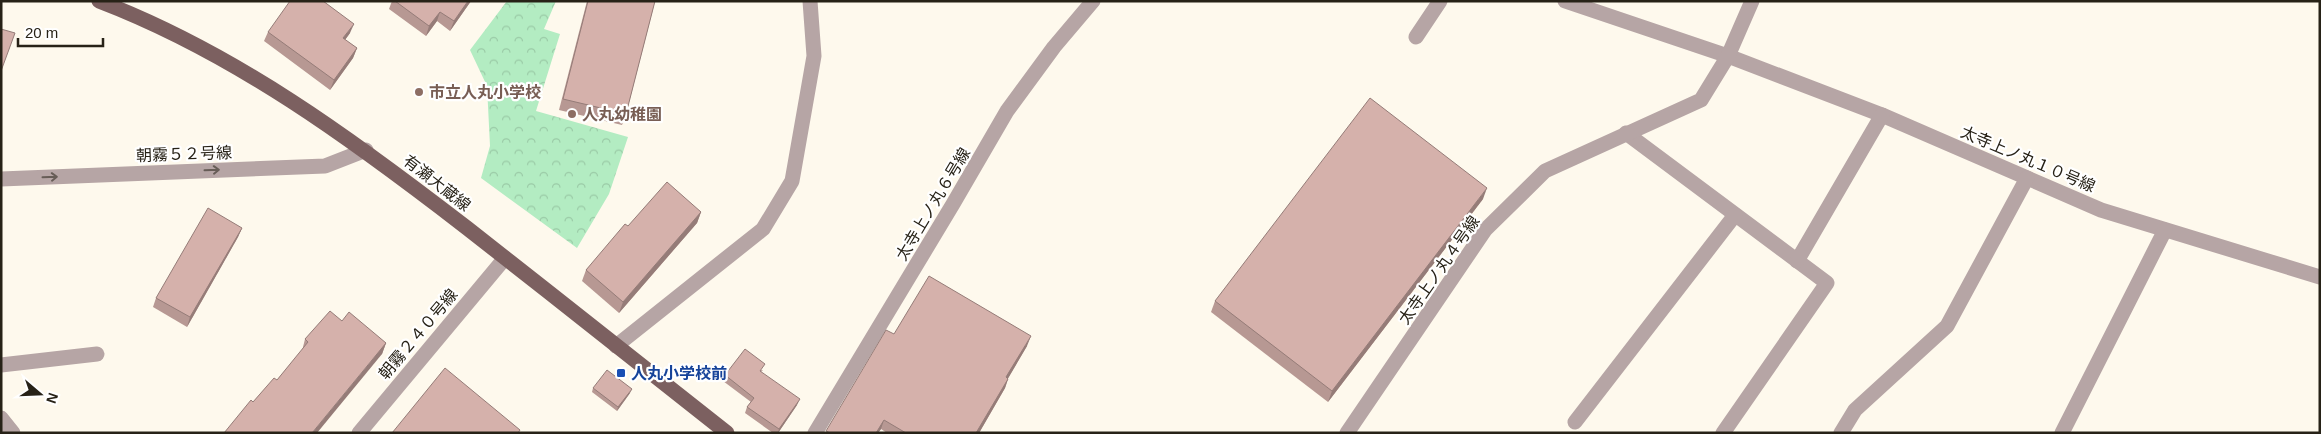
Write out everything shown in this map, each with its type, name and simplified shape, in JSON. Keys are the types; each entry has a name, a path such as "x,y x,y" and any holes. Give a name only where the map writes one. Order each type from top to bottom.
{"main road":[{"name":"有瀬大蔵線","path":"99,1 135,15 251,75 366,150 727,433"}],"street":[{"path":"616,346 763,229 792,180 814,56 810,1"},
{"name":"太寺上ノ丸６号線","path":"815,433 954,204 1007,111 1054,47 1093,1"},
{"path":"1416,37 1440,1"},
{"name":"太寺上ノ丸１０号線","path":"1566,1 1728,56 1882,115 2101,210 2320,277"},
{"name":"太寺上ノ丸４号線","path":"1347,433 1485,230 1545,171 1701,100 1728,56 1752,1"},
{"path":"1797,260 1882,115"},
{"path":"1626,133 1827,283 1723,433"},
{"name":"朝霧５２号線","path":"1,179 325,166 366,150"},
{"path":"1841,433 1855,410 1947,326 2027,178"},
{"path":"1575,422 1735,214"},
{"path":"2062,433 2165,230"},
{"name":"朝霧２４０号線","path":"359,433 505,258"},
{"path":"1,365 97,354"},
{"path":"1,418 13,433"}],"green space":[{"path":"507,1 556,1 544,29 560,34 536,111 628,137 609,194 577,248 481,178 490,146 487,86 470,50"}],"building":[{"path":"290,1 323,1 354,24 343,38 357,48 334,80 268,32"},
{"path":"395,1 468,1 454,21 440,12 429,26"},
{"path":"588,1 655,1 626,114 563,99"},
{"path":"1,29 15,33 1,71"},
{"path":"1370,98 1487,188 1332,391 1215,301"},
{"path":"667,182 701,212 623,302 586,270 625,224 628,226"},
{"path":"208,208 242,228 190,317 156,298"},
{"path":"929,276 1031,336 1006,377 1008,379 976,433 906,433 884,420 876,433 830,433 826,431 886,330 894,334"},
{"path":"330,311 342,321 349,312 386,343 312,433 224,433 251,400 253,402 274,378 277,380 308,342 305,339"},
{"path":"745,349 765,364 760,371 800,399 779,429 747,407 754,398 725,375"},
{"path":"445,368 520,430 518,433 392,433"},
{"path":"607,370 632,389 618,407 593,388"}],"place":[{"name":"市立人丸小学校","path":"419,92"},
{"name":"人丸幼稚園","path":"572,114"},
{"name":"人丸小学校前","path":"621,373"}]}
